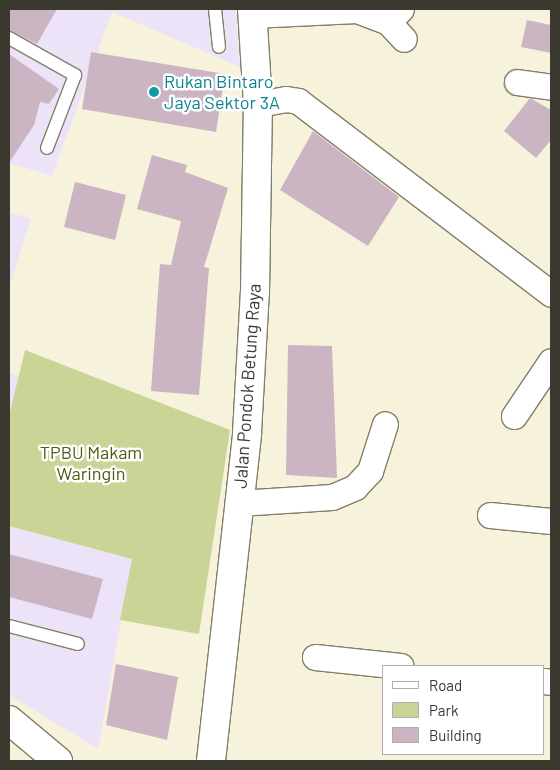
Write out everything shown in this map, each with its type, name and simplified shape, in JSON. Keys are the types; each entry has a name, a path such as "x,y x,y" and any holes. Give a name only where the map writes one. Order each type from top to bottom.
{"main road":[{"name":"Jalan Pondok Betung Raya","path":"211,761 239,503 255,292 258,104 252,12"},
{"path":"9,720 58,761"}],"street":[{"path":"252,12 357,10 398,23"},
{"path":"517,82 551,87"},
{"path":"258,104 286,98 298,101 551,294"},
{"path":"514,416 551,361"},
{"path":"239,503 332,497 355,487 370,471 385,424"},
{"path":"490,515 551,521"},
{"path":"315,657 391,665"}],"lane":[{"path":"215,9 218,47"},
{"path":"9,38 75,75 47,148"},
{"path":"9,626 78,644"}],"shaded area":[{"path":"9,9 236,9 240,67 112,12 52,176 9,163"},
{"path":"9,212 31,219 9,287"},
{"path":"9,372 19,376 9,416"},
{"path":"9,526 132,559 98,749 9,695"}],"green space":[{"name":"TPBU Makam Waringin","path":"25,350 230,430 199,634 120,620 132,559 9,526 9,416"}],"building":[{"path":"9,9 57,9 37,44 9,30"},
{"path":"527,20 551,25 551,53 521,47"},
{"name":"Rukan Bintaro Jaya Sektor 3A","path":"91,52 225,74 216,132 82,109"},
{"path":"9,54 59,89 49,104 40,102 34,125 9,163"},
{"path":"530,98 551,110 551,140 536,158 504,131"},
{"path":"313,131 399,197 368,246 280,190"},
{"path":"152,155 187,165 185,172 228,188 204,267 209,268 199,395 151,391 160,264 171,265 181,221 137,209"},
{"path":"75,182 126,195 115,240 64,227"},
{"path":"288,345 332,346 337,478 286,475"},
{"path":"9,554 103,579 92,619 9,597"},
{"path":"116,664 178,677 167,740 106,725"}],"place":[{"name":"Rukan Bintaro Jaya Sektor 3A","path":"154,92"}]}
